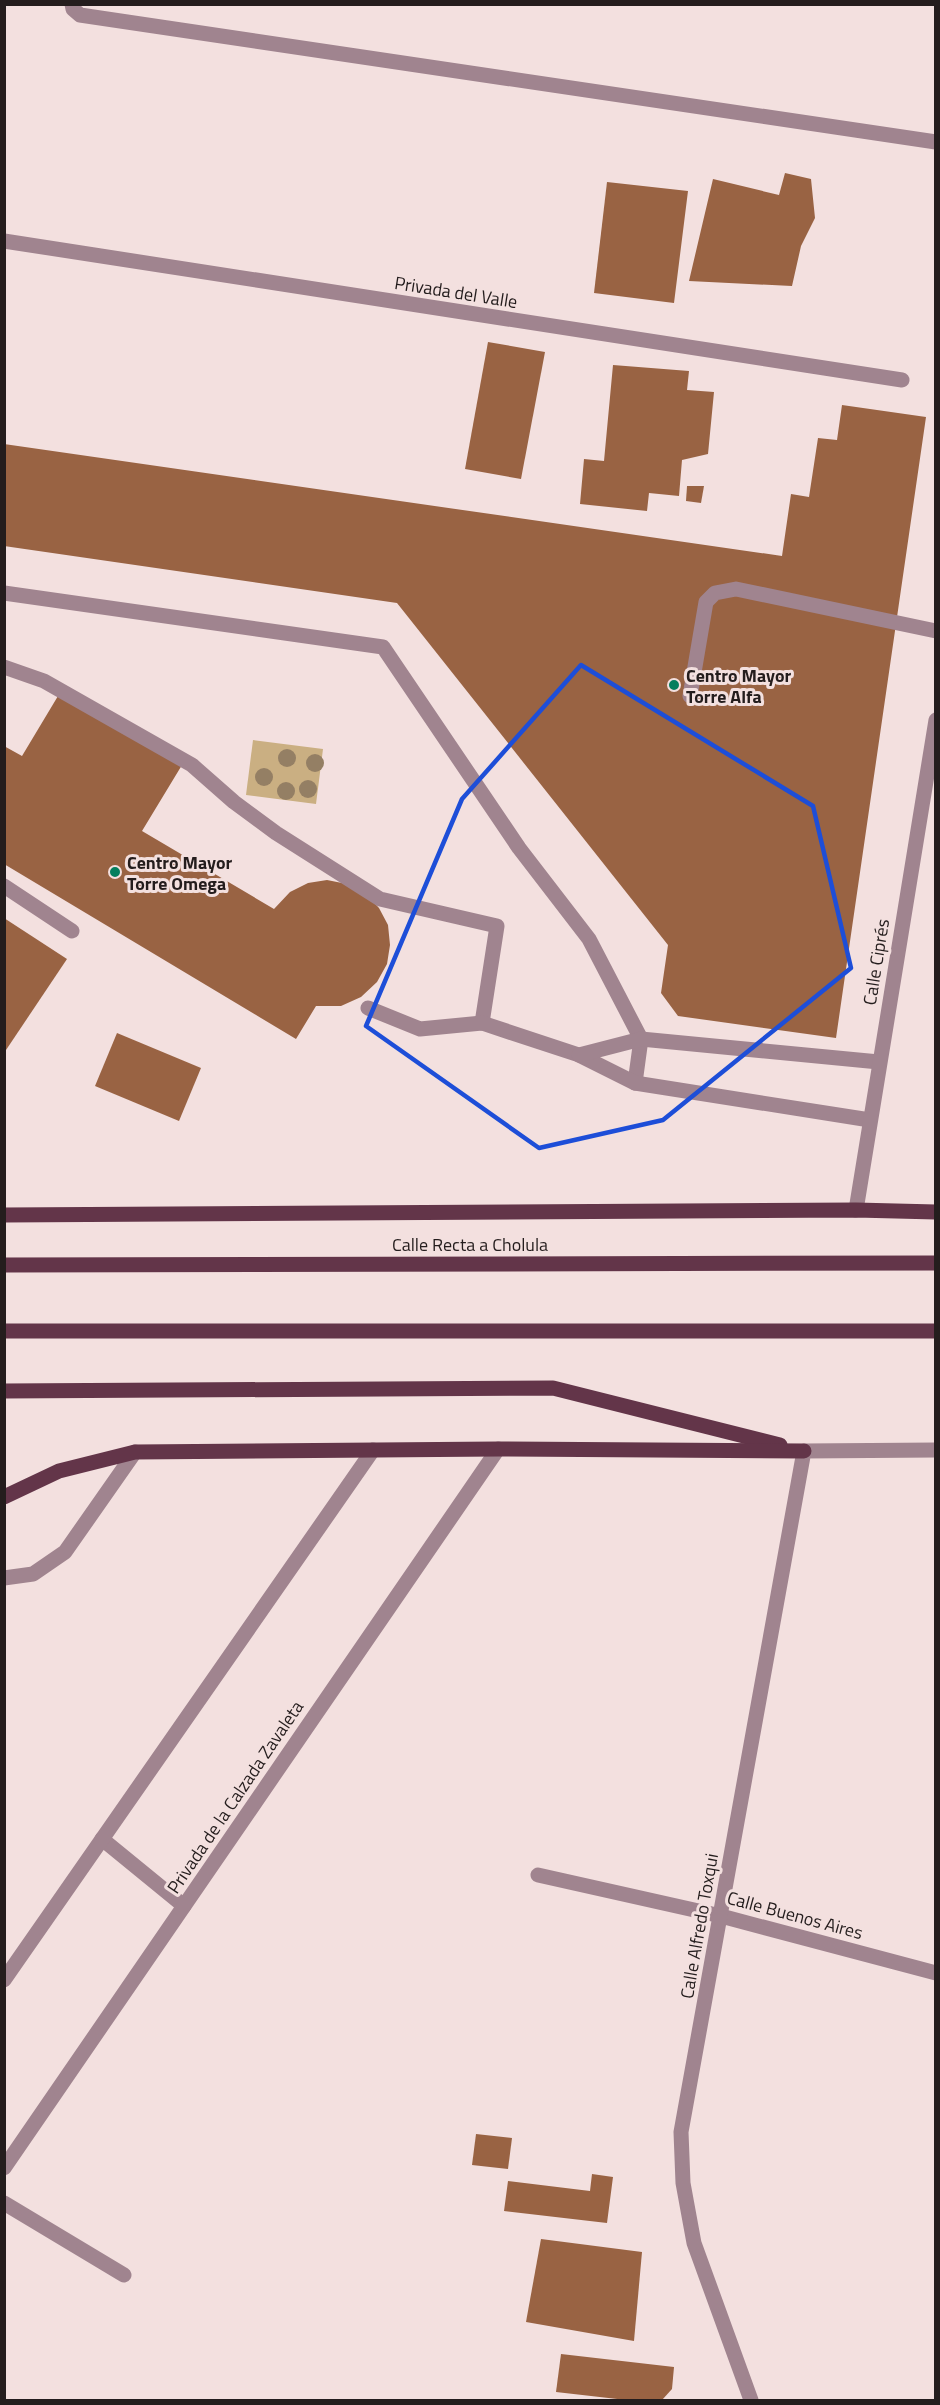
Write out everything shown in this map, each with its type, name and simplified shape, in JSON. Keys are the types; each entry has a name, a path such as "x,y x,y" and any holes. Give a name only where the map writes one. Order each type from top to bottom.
{"main road":[{"path":"4,1215 856,1210 936,1212"},
{"name":"Calle Recta a Cholula","path":"4,1265 936,1263"},
{"path":"4,1331 936,1331"},
{"path":"4,1391 553,1388 804,1451"},
{"path":"4,1497 59,1471 135,1452 498,1449 804,1451"}],"street":[{"path":"72,4 73,9 80,15 936,142"},
{"name":"Privada del Valle","path":"4,242 902,380"},
{"path":"690,696 706,602 716,593 736,589 936,631"},
{"path":"4,593 382,647 519,848 589,939 641,1039 635,1083"},
{"path":"4,667 45,681 192,765 243,808 380,899 497,926 482,1023"},
{"name":"Calle Ciprés","path":"856,1210 936,720"},
{"path":"4,886 72,931"},
{"path":"368,1008 420,1029 482,1023 579,1055 635,1083 870,1119"},
{"path":"579,1055 641,1039 879,1062"},
{"name":"Privada de la Calzada Zavaleta","path":"4,2168 498,1449"},
{"path":"4,1980 373,1450"},
{"path":"804,1451 936,1450"},
{"name":"Calle Alfredo Toxqui","path":"751,2400 694,2243 683,2183 681,2132 804,1451"},
{"path":"4,1578 33,1574 65,1552 135,1452"},
{"path":"102,1839 184,1906"},
{"name":"Calle Buenos Aires","path":"538,1875 720,1916 936,1973"},
{"path":"4,2203 124,2275"}],"highlighted area":[{"path":"581,665 813,806 851,968 663,1120 539,1148 366,1026 462,799"}],"shaded area":[{"path":"253,740 323,749 316,804 246,795"}],"building":[{"path":"785,173 811,179 815,218 801,246 792,286 689,281 713,179 779,195"},
{"path":"607,182 688,191 674,303 594,293"},
{"path":"488,342 545,352 521,479 465,469"},
{"path":"613,365 689,371 687,390 714,392 708,454 682,460 679,496 649,493 647,511 580,504 584,459 604,461"},
{"name":"Centro Mayor Torre Alfa","path":"842,405 926,417 836,1038 678,1016 661,993 668,945 397,603 4,546 4,444 782,556 791,494 809,497 818,438 837,440"},
{"path":"687,486 704,486 701,503 686,501"},
{"name":"Centro Mayor Torre Omega","path":"61,691 182,765 142,831 274,909 290,892 308,883 327,880 347,884 365,893 379,908 388,925 390,945 387,964 377,982 361,997 341,1006 316,1006 296,1039 4,864 4,746 22,756"},
{"path":"4,918 67,959 4,1053"},
{"path":"117,1033 201,1068 179,1121 95,1086"},
{"path":"476,2134 512,2138 508,2169 472,2165"},
{"path":"592,2174 613,2177 607,2223 504,2211 508,2181 590,2191"},
{"path":"541,2239 642,2252 634,2341 526,2322"},
{"path":"561,2354 674,2367 672,2389 662,2400 626,2400 556,2392"}],"place":[{"name":"Centro Mayor Torre Alfa","path":"674,685"},
{"name":"Centro Mayor Torre Omega","path":"115,872"}]}
